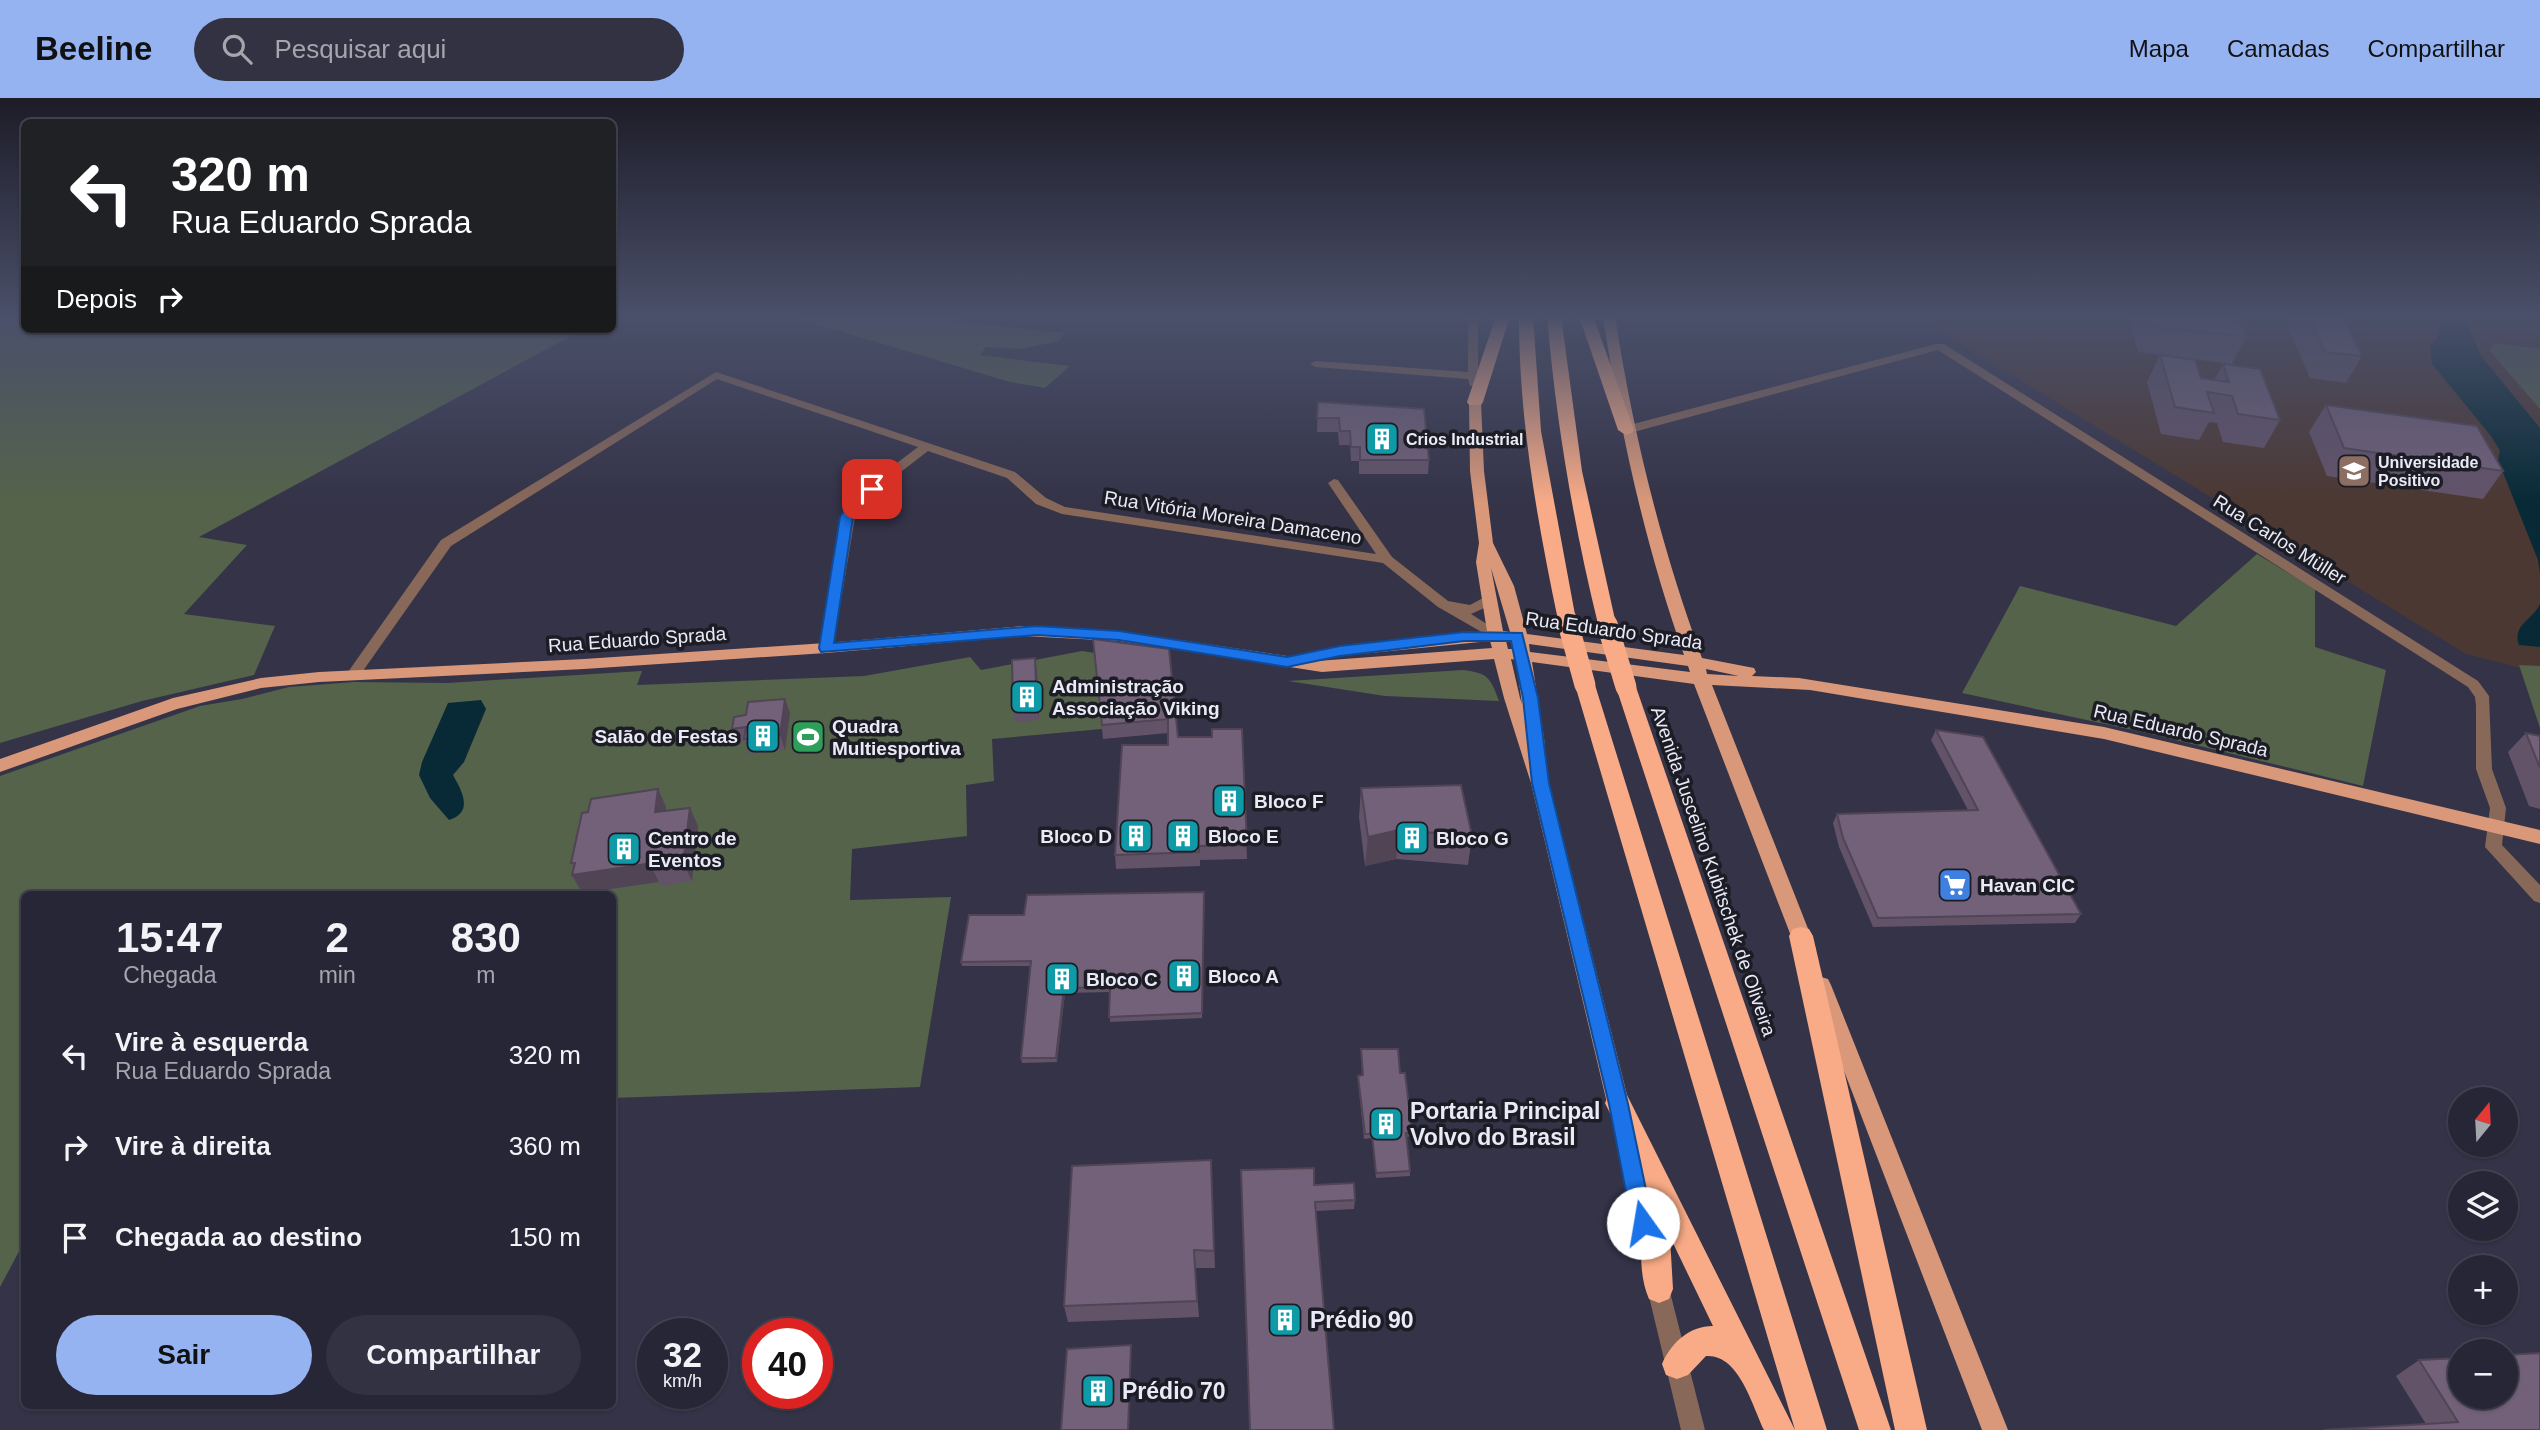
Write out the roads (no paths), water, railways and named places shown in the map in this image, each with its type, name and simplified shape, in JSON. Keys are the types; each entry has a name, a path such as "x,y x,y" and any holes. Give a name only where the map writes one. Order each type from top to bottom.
{"highway":[{"path":"1475,402 1483,378"},
{"path":"1529,378 1547,524 1567,620 1811,1430"},
{"name":"Avenida Juscelino Kubitschek de Oliveira","path":"1561,378 1568,441 1588,545 1607,624 1875,1430"},
{"path":"1608,378 1626,430"},
{"path":"1801,936 1911,1430"},
{"path":"1618,1104 1780,1430"},
{"path":"1659,1289 1655,1225 1663,1196"},
{"path":"1677,1364 1687,1350 1698,1342 1714,1340 1728,1343 1745,1357"}],"main road":[{"path":"1618,378 1626,430 1655,545 1700,679 1995,1430"},
{"path":"1475,402 1477,471 1486,543 1483,562 1488,601 1512,698 1541,783 1618,1104"},
{"path":"1486,543 1500,563 1521,654 1530,698 1541,783"},
{"name":"Rua Eduardo Sprada","path":"0,766 141,714 206,695 271,682 826,648 950,636 1044,631 1119,636 1287,662 1342,667 1501,653 1700,679 1809,685"},
{"name":"Rua Eduardo Sprada","path":"1287,662 1340,651 1464,636 1497,635 1695,662 1809,685 2104,733 2540,838"},
{"path":"1713,715 1725,691 1749,682"}],"street":[{"name":"Rua Vitória Moreira Damaceno","path":"353,675 446,542 711,378"},
{"name":"Rua Vitória Moreira Damaceno","path":"725,378 1011,475 1041,501 1073,513 1387,560"},
{"path":"1473,378 1475,402"},
{"name":"Rua Carlos Müller","path":"1626,430 1820,378"},
{"name":"Rua Carlos Müller","path":"1991,378 2473,684 2482,696 2484,769 2498,808 2493,847 2540,896"},
{"path":"826,648 850,510 863,495 927,446"},
{"path":"1334,484 1387,560 1443,604 1497,635"},
{"path":"1443,604 1472,610 1488,601"},
{"path":"1618,1104 1693,1430"}],"water":[{"path":"2444,378 2499,378 2540,428 2540,573 2538,560 2498,460 2500,451"},
{"path":"2540,604 2540,647 2519,645 2518,632"},
{"path":"481,700 486,709 464,762 453,775 462,794 464,806 457,816 449,820 430,798 419,775 422,762 448,703"}],"place":[{"name":"Crios Industrial","path":"1382,439"},
{"name":"Universidade Positivo","path":"2354,471"},
{"name":"Administração Associação Viking","path":"1027,697"},
{"name":"Salão de Festas","path":"763,736"},
{"name":"Quadra Multiesportiva","path":"808,737"},
{"name":"Bloco F","path":"1229,801"},
{"name":"Bloco D","path":"1136,836"},
{"name":"Bloco E","path":"1183,836"},
{"name":"Bloco G","path":"1412,838"},
{"name":"Centro de Eventos","path":"624,849"},
{"name":"Havan CIC","path":"1955,885"},
{"name":"Bloco A","path":"1184,976"},
{"name":"Bloco C","path":"1062,979"},
{"name":"Portaria Principal Volvo do Brasil","path":"1386,1124"},
{"name":"Prédio 90","path":"1285,1320"},
{"name":"Prédio 70","path":"1098,1391"}]}
